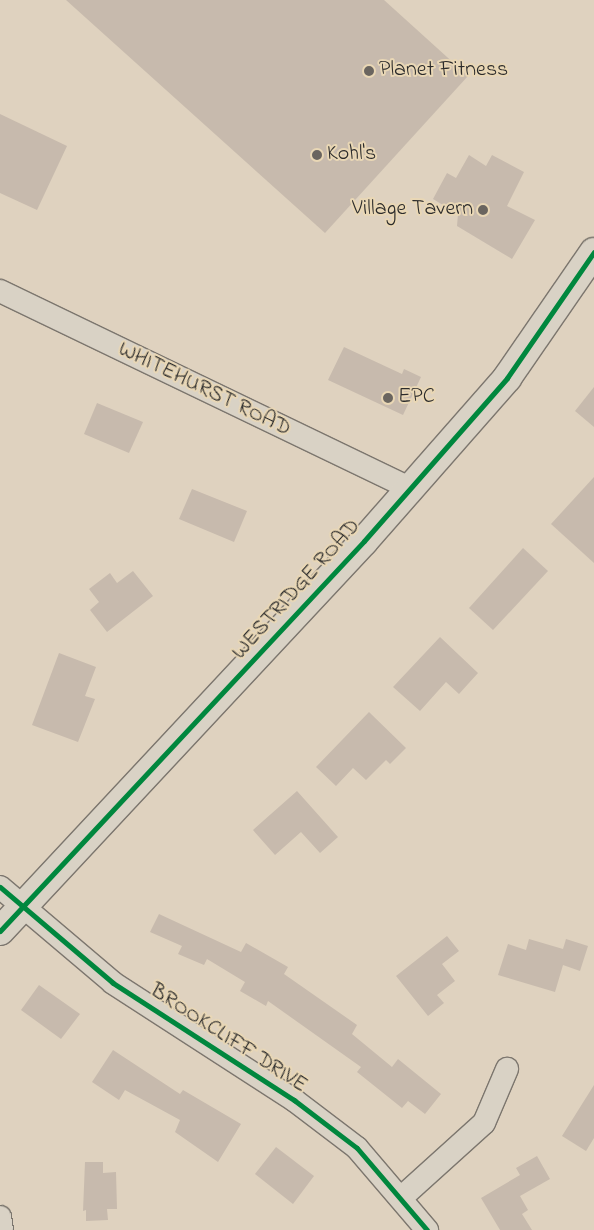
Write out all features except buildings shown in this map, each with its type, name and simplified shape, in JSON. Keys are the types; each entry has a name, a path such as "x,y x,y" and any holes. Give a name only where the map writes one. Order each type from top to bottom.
{"main road":[{"name":"WESTRIDGE ROAD","path":"0,931 364,541 507,378 594,252"}],"street":[{"name":"WHITEHURST ROAD","path":"0,291 409,488"},
{"name":"BROOKCLIFF DRIVE","path":"0,887 113,983 294,1100 357,1148 402,1197 427,1230"},
{"path":"402,1197 484,1123 506,1069"},
{"path":"0,1218 2,1230"}],"cycle path":[{"path":"0,931 364,541 507,378 594,252"},
{"path":"0,887 113,983 294,1100 357,1148 427,1230"}],"place":[{"name":"Planet Fitness","path":"369,71"},
{"name":"Kohl's","path":"317,155"},
{"name":"Village Tavern","path":"483,210"},
{"name":"EPC","path":"388,398"}]}
